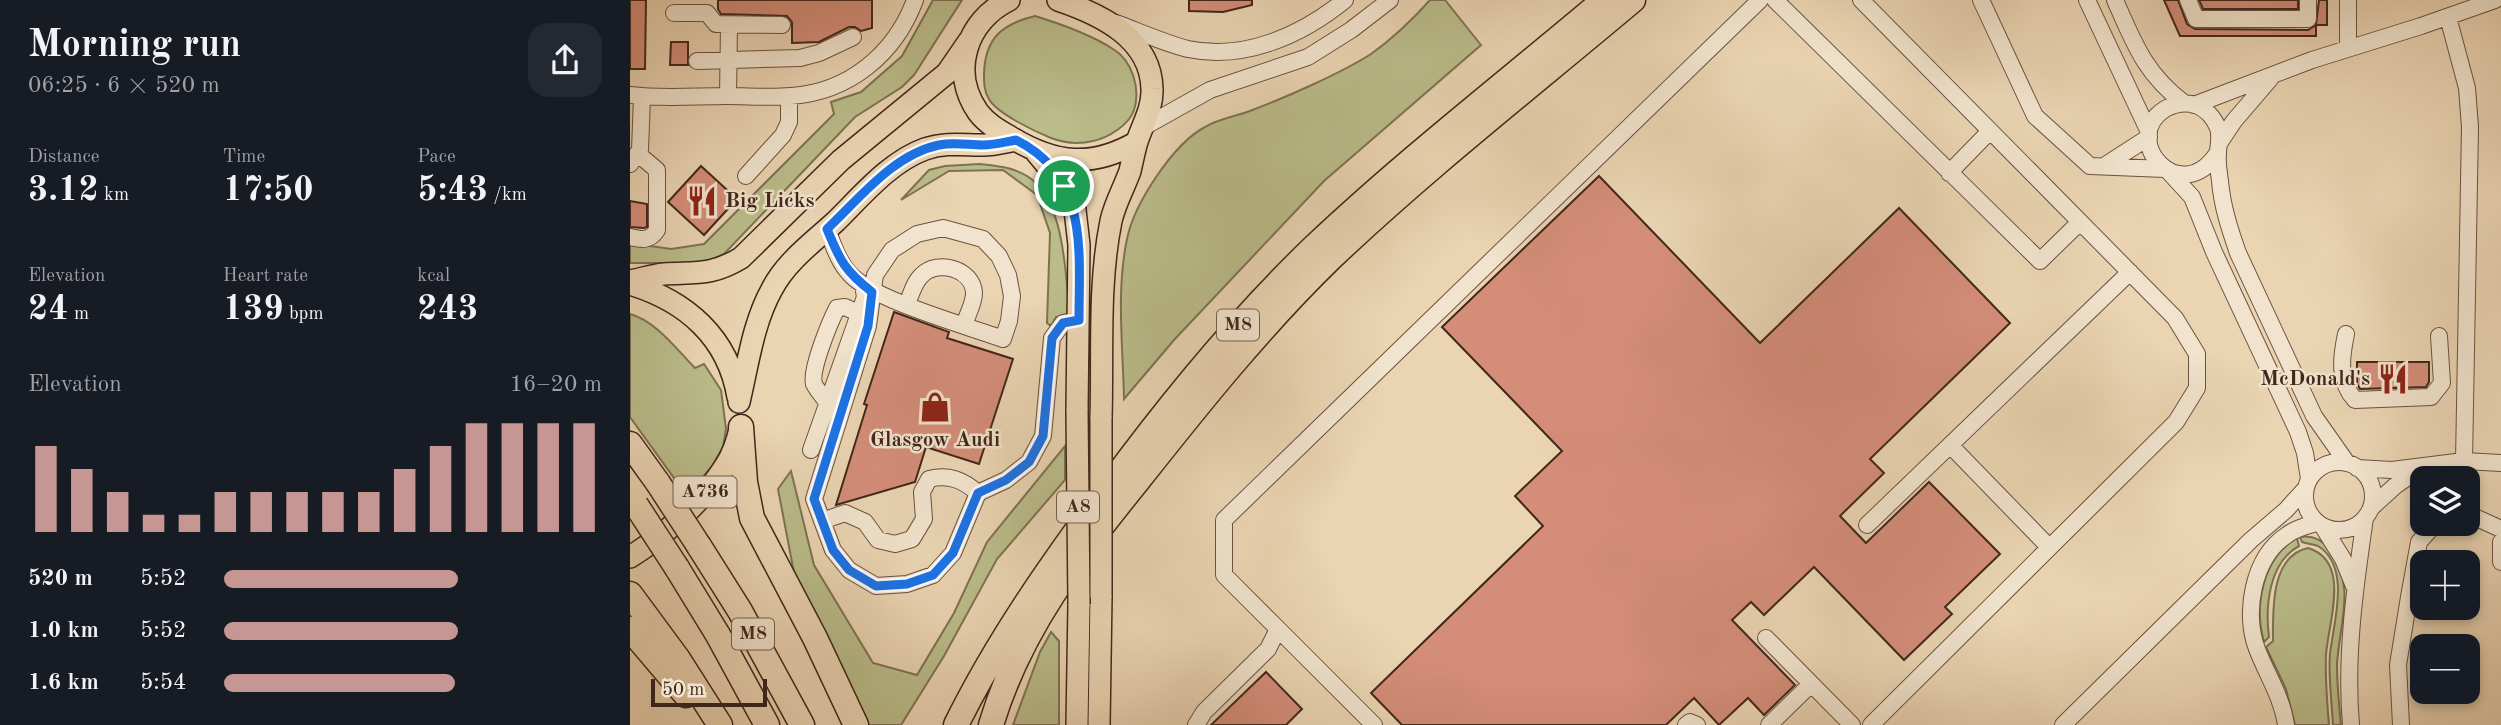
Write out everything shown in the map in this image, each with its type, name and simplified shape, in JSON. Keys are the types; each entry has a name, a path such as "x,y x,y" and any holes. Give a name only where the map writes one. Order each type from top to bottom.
{"highway":[{"name":"M8","path":"956,725 1001,642 1050,566 1172,403 1240,323 1333,230 1604,0"},
{"name":"M8","path":"991,725 1012,666 1042,608 1107,519 1255,337 1331,258 1380,213 1633,0"},
{"name":"M8","path":"741,427 745,482 752,518 815,638 856,725"},
{"name":"M8","path":"630,444 740,611 802,725"},
{"name":"M8","path":"633,501 718,635 767,725"},
{"path":"630,594 678,659 720,725"},
{"path":"630,629 711,725"}],"main road":[{"path":"989,0 969,41 963,71 971,99 979,112 990,124 1025,145 1054,158 1090,160 1119,152 1140,135 1152,91 1150,72 1135,43 1095,11 1058,0"},
{"path":"981,20 1009,0"},
{"name":"A736","path":"630,283 664,274 707,272 741,258 841,160 947,73 969,41"},
{"name":"A8","path":"1099,725 1105,268 1111,220 1140,135"},
{"name":"A736","path":"739,402 758,323 772,288 790,264 892,169 913,154 941,145 1025,145"},
{"name":"A8","path":"1025,145 1064,186 1075,210 1079,245 1077,725"},
{"name":"A736","path":"630,283 676,303 698,320 718,344 728,362 739,402 741,427 728,463 706,491 656,538 630,557"}],"street":[{"path":"630,237 643,240 653,237 657,230 657,170 635,155 636,96 789,97 826,90 872,64 893,40 915,0"},
{"path":"1095,11 1187,48 1226,52 1278,40 1301,30 1345,0"},
{"path":"1140,135 1210,90 1308,57 1351,30 1390,0"},
{"path":"1374,725 1224,575 1224,520 1760,0"},
{"path":"1774,0 2039,261 2080,222"},
{"path":"1861,0 2175,318 2197,354 2197,388 2175,422 1871,725"},
{"path":"1981,0 2035,116 2090,166 2167,170 2180,175 2202,170 2211,163 2239,114 2272,77"},
{"path":"2087,0 2149,135 2152,155 2192,197 2214,252 2298,432 2305,453 2308,511 2343,559 2355,588"},
{"path":"2115,0 2149,70 2159,83 2189,104 2206,111 2214,120 2219,131 2224,204 2238,254 2314,416 2352,466 2365,475 2371,485 2373,496 2355,588 2348,683 2351,725"},
{"path":"2188,0 2196,19 2308,19 2308,0"},
{"path":"2348,0 2348,48"},
{"path":"2104,166 2149,135 2154,121 2162,111 2172,105 2189,104 2495,0"},
{"path":"674,13 707,13 716,24 782,25"},
{"path":"2448,17 2467,88 2470,127 2464,461"},
{"path":"728,96 729,25"},
{"path":"697,61 800,58 819,53 853,37"},
{"path":"746,176 783,135 789,122 789,97"},
{"path":"1949,173 1990,131"},
{"path":"811,450 858,313 868,289 875,275 892,250 917,234 943,228 983,239 999,256 1008,275 1012,296 1009,321 1003,339 868,289 849,274 827,229"},
{"path":"907,304 923,274 936,267 961,272 970,281 974,291 973,302 964,325"},
{"path":"1867,525 2130,272"},
{"path":"868,289 868,326 814,499 833,550 849,570 876,586 907,584 933,575 953,553 978,493 1006,480 1029,462 1043,436 1052,338 1063,323 1079,320"},
{"path":"827,402 816,388 813,375 830,322 837,309 845,307 858,313"},
{"path":"2346,334 2341,361 2346,390 2356,400 2431,397 2442,383 2439,336"},
{"path":"1950,445 2049,547"},
{"path":"2434,466 2464,461 2501,463"},
{"path":"2063,725 2307,484 2316,471 2326,465 2410,469"},
{"path":"822,521 845,513 865,522 878,540 895,544 912,539 924,519 922,492 929,479 943,476 965,482 978,493"},
{"path":"2286,725 2281,702 2253,635 2253,594 2260,569 2277,543 2296,529 2320,525 2334,530 2346,530 2357,526 2395,486 2410,476"},
{"path":"2480,519 2501,529"},
{"path":"2402,725 2398,665 2419,542 2424,536"},
{"path":"2501,542 2501,562"},
{"path":"1196,725 1203,712 1268,649 1278,629"},
{"path":"1766,638 1852,725"},
{"path":"1769,725 1811,684"},
{"path":"1686,725 1690,722 1697,725"}],"green space":[{"path":"933,0 962,0 914,75 902,87 855,117 724,254 703,263 630,263 630,243 671,249 704,244 834,114 831,102 861,92 902,56"},
{"path":"1430,0 1445,0 1481,45 1324,181 1174,340 1124,399 1121,299 1127,239 1146,193 1168,161 1193,135 1211,124 1299,91 1371,54"},
{"path":"1035,16 1095,39 1113,49 1125,60 1133,76 1136,102 1128,121 1117,130 1093,141 1061,141 1017,122 989,99 985,90 984,74 992,42 1013,23"},
{"path":"980,164 1010,169 1027,176 1040,187 1049,202 1061,238 1070,313 1056,317 1051,326 1047,323 1050,233 1037,195 1003,170 949,171 901,200 929,170 945,166"},
{"path":"630,314 657,329 695,368 704,364 721,390 726,429 723,447 712,466 687,496 630,417"},
{"path":"1065,446 1065,480 997,559 944,656 901,725 869,725 795,578 778,489 791,471 814,565 873,663 917,675 954,613 987,542"},
{"path":"2300,537 2312,537 2326,546 2342,577 2344,605 2337,665 2341,725 2333,725 2330,681 2330,654 2338,581 2328,555 2318,546 2302,542"},
{"path":"2297,538 2299,546 2281,563 2271,586 2269,637 2264,642 2260,614 2264,584 2276,558"},
{"path":"2308,548 2321,555 2330,566 2334,579 2333,611 2326,655 2329,725 2295,725 2286,689 2266,647 2273,641 2274,601 2280,573 2296,553"},
{"path":"1051,632 1059,641 1059,725 1013,725 1040,652"}],"building":[{"path":"630,0 646,0 645,69 630,69"},
{"path":"718,0 872,0 872,28 861,31 849,27 819,42 792,43 792,22 787,16 721,14"},
{"path":"1189,0 1252,0 1252,5 1223,12 1189,11"},
{"path":"2164,0 2178,0 2187,24 2195,29 2308,30 2316,25 2316,36 2180,36"},
{"path":"2199,0 2298,0 2298,9 2203,9"},
{"path":"2319,0 2327,0 2327,25 2316,25"},
{"path":"671,42 688,42 688,65 670,65"},
{"name":"Big Licks","path":"701,166 737,199 704,235 668,202"},
{"path":"1599,176 1760,343 1899,208 2010,323 1870,459 1884,473 1840,516 1866,543 1929,482 2000,554 1945,607 1952,614 1904,660 1814,567 1764,615 1751,602 1732,620 1795,685 1764,715 1748,698 1719,725 1694,698 1666,725 1402,725 1371,693 1543,526 1515,496 1562,451 1442,327"},
{"path":"630,201 647,204 647,227 630,227"},
{"name":"Glasgow Audi","path":"894,312 949,332 947,338 1013,359 979,464 926,447 915,482 836,505 867,405 864,404"},
{"name":"McDonald's","path":"2357,362 2429,362 2429,382 2426,387 2360,389 2357,384"},
{"path":"1266,672 1302,709 1286,725 1211,725"}],"place":[{"name":"Big Licks","path":"702,201"},
{"name":"McDonald's","path":"2393,379"},
{"name":"Glasgow Audi","path":"935,407"}],"route":[{"path":"1016,140 1034,149 1064,186 1075,210 1079,245 1079,320 1063,323 1052,338 1043,436 1029,462 1006,480 978,493 953,553 933,575 907,584 876,586 849,570 833,550 814,499 868,326 872,292 849,274 827,229 902,160 941,145 983,145 1016,140"}]}
